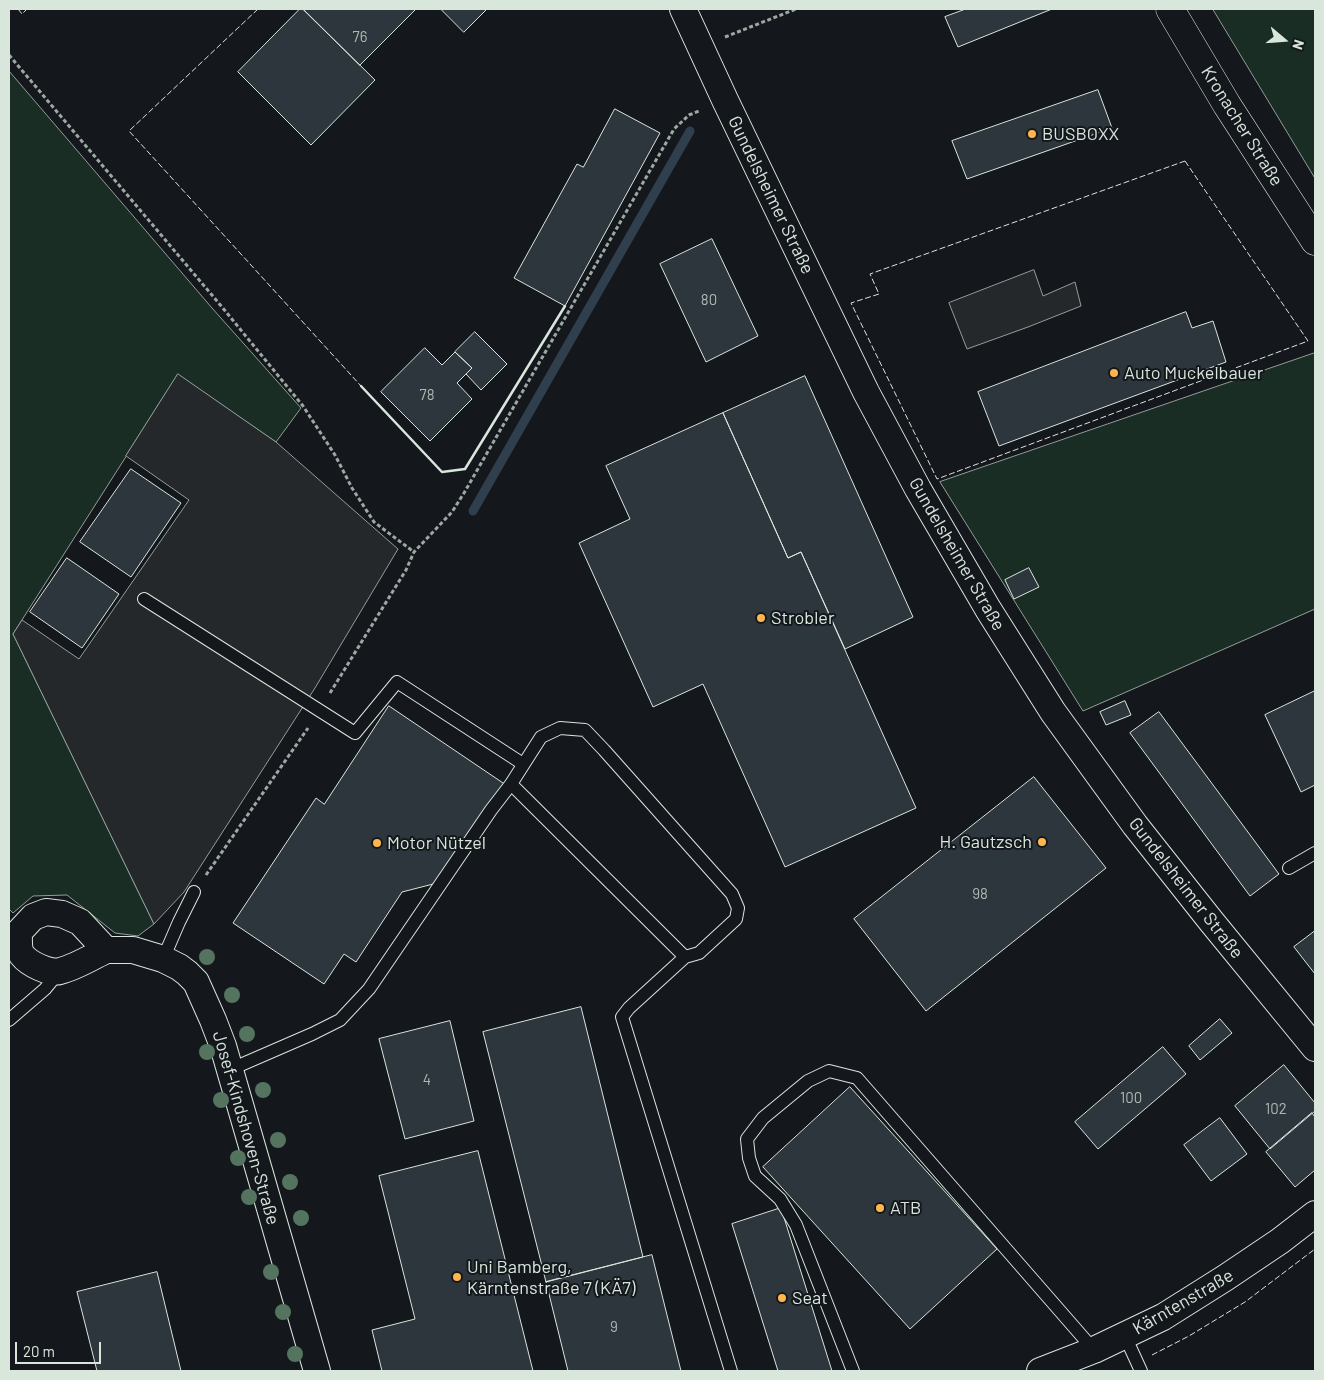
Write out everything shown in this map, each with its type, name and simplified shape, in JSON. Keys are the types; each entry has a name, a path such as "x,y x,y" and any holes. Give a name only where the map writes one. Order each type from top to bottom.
{"street":[{"name":"Gundelsheimer Straße","path":"683,9 866,392 918,489 993,617 1053,712 1135,825 1315,1048"},
{"name":"Kronacher Straße","path":"1170,9 1227,105 1315,242"},
{"path":"59,972 41,969 28,960 14,946 19,932 33,916 46,912 62,914 80,922 106,950"},
{"name":"Josef-Kindshoven-Straße","path":"59,972 106,950 133,950 163,959 179,967 196,982 213,1020 229,1070 317,1371"},
{"name":"Kärntenstraße","path":"1040,1371 1094,1350 1163,1317 1226,1278 1315,1214"}],"lane":[{"path":"144,599 355,733 397,682 523,764"},
{"path":"229,1070 340,1020 370,989 542,736 560,728 585,730 732,894 738,908 736,920 699,954 686,957 629,1008 622,1017 732,1371"},
{"path":"511,784 686,957"},
{"path":"1289,868 1315,853"},
{"path":"163,959 178,922 194,892"},
{"path":"9,1020 45,989 59,972"},
{"path":"853,1371 796,1224 780,1199 755,1176 749,1158 747,1139 763,1118 808,1081 829,1071 857,1078 1094,1350"},
{"path":"1125,1336 1141,1371"}],"path":[{"path":"701,46 796,9"},
{"path":"9,55 304,406 374,522 414,552 452,512 464,494 674,129"}],"green space":[{"path":"1213,9 1315,9 1315,178"},
{"path":"9,71 212,308 301,408 276,442 178,375 13,634 154,924 138,936 115,933 67,895 33,896 13,913 9,909"},
{"path":"1315,353 1315,609 1083,711 940,482"}],"shaded area":[{"path":"1034,270 1043,296 1075,282 1081,306 967,349 949,303"},
{"path":"178,374 276,442 398,549 315,688 184,892 154,924 13,634 22,620 79,659 189,500 126,456"}],"building":[{"path":"300,9 303,9 375,80 311,145 238,72"},
{"path":"303,9 416,9 360,65"},
{"path":"441,9 487,9 464,32"},
{"path":"966,9 1052,9 958,47 945,17"},
{"name":"BUSBOXX","path":"1098,90 1112,128 967,179 952,141"},
{"path":"615,109 660,133 565,306 514,278 577,164 583,167"},
{"path":"712,239 758,336 706,362 660,264"},
{"name":"Auto Muckelbauer","path":"1186,312 1192,328 1213,321 1226,362 999,446 978,392"},
{"path":"475,332 507,364 481,390 466,374 472,368 455,352"},
{"path":"425,348 442,365 455,352 472,368 457,383 472,399 430,441 381,392"},
{"path":"805,376 913,617 845,649 801,552 788,558 723,413"},
{"path":"723,413 788,558 801,552 916,808 785,867 703,684 653,707 579,543 630,519 606,466"},
{"path":"131,469 181,503 131,577 80,542"},
{"path":"67,558 119,594 82,648 30,612"},
{"path":"1029,568 1039,587 1014,599 1005,580"},
{"path":"1315,691 1315,785 1301,792 1265,715"},
{"path":"1125,701 1131,715 1106,725 1100,712"},
{"name":"Motor Nützel","path":"389,706 506,785 441,882 402,892 356,962 344,954 324,984 233,923 316,798 324,804"},
{"path":"1159,712 1279,874 1250,896 1130,733"},
{"path":"1034,777 1106,868 926,1011 854,919"},
{"path":"1315,931 1315,974 1294,947"},
{"path":"581,1007 643,1257 546,1282 483,1032"},
{"path":"1220,1019 1232,1033 1200,1060 1189,1046"},
{"path":"450,1021 474,1121 405,1139 379,1039"},
{"path":"1163,1047 1186,1074 1098,1149 1075,1122"},
{"path":"1284,1065 1315,1103 1315,1111 1270,1149 1235,1106"},
{"name":"ATB","path":"850,1087 997,1249 910,1329 763,1167"},
{"path":"1312,1113 1315,1117 1315,1170 1295,1187 1266,1152"},
{"path":"1220,1118 1247,1154 1211,1181 1184,1145"},
{"name":"Uni Bamberg, Kärntenstraße 7 (KÄ7)","path":"478,1151 533,1371 382,1371 372,1330 415,1319 379,1176"},
{"name":"Seat","path":"781,1208 832,1371 778,1371 732,1224"},
{"path":"652,1255 681,1371 568,1371 546,1282"},
{"path":"157,1272 181,1371 97,1371 77,1292"}],"waterway":[{"path":"473,511 690,131"}],"fence":[{"path":"18,9 22,14 27,9"},
{"path":"258,9 129,131 361,386"},
{"path":"1185,161 1308,341 937,479 851,303 879,294 870,274 1185,161"},
{"path":"1152,1355 1189,1336 1245,1302 1315,1249"}],"wall":[{"path":"361,386 442,472 465,469 565,306"}],"place":[{"name":"BUSBOXX","path":"1032,134"},
{"name":"Auto Muckelbauer","path":"1114,373"},
{"name":"Strobler","path":"761,618"},
{"name":"H. Gautzsch","path":"1042,842"},
{"name":"Motor Nützel","path":"377,843"},
{"name":"ATB","path":"880,1208"},
{"name":"Uni Bamberg, Kärntenstraße 7 (KÄ7)","path":"457,1277"},
{"name":"Seat","path":"782,1298"}]}
